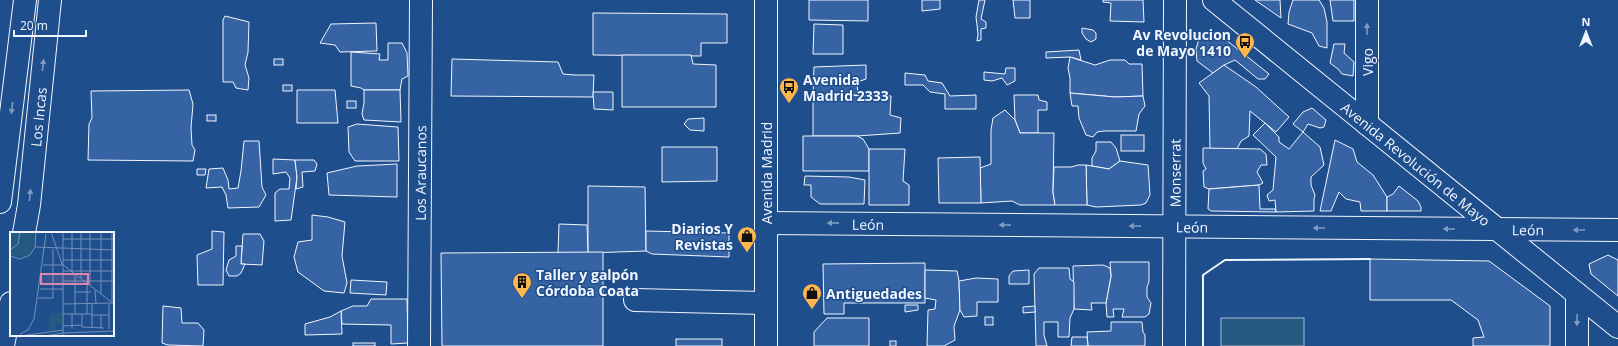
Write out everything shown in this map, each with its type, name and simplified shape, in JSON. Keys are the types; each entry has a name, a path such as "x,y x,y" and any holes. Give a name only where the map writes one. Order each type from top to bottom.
{"street":[{"name":"Los Incas","path":"0,202 25,0"},
{"name":"Los Incas","path":"24,232 29,205 50,0"},
{"name":"Los Araucanos","path":"419,346 421,0"},
{"name":"Avenida Madrid","path":"766,0 766,346"},
{"name":"Monserrat","path":"1174,0 1174,346"},
{"name":"Avenida Revolución de Mayo","path":"1214,0 1618,327"},
{"name":"Vigo","path":"1367,0 1367,124"},
{"name":"León","path":"766,223 1618,230"},
{"path":"1577,294 1577,346"},
{"path":"635,300 766,303"},
{"path":"3,346 10,309"}],"shaded area":[{"path":"1221,318 1304,318 1304,346 1221,346"}],"building":[{"path":"809,0 868,0 868,21 809,20"},
{"path":"922,0 940,0 940,9 922,11"},
{"path":"979,0 985,0 981,19 986,22 986,28 981,29 981,40 977,41 978,34 976,17"},
{"path":"1013,0 1030,0 1030,18 1015,18"},
{"path":"1103,0 1143,0 1144,22 1110,21 1111,3 1103,2"},
{"path":"1255,0 1280,0 1281,18"},
{"path":"1293,0 1319,0 1324,8 1327,22 1327,48 1319,46 1312,33 1288,24 1289,12"},
{"path":"1330,0 1354,0 1354,21 1333,21"},
{"path":"593,13 727,14 727,43 701,43 701,56 593,55"},
{"path":"225,16 249,22 248,52 245,65 249,78 248,90 236,88 233,82 223,82 223,20"},
{"path":"376,23 377,51 340,52 335,45 320,43 331,24"},
{"path":"814,24 843,25 843,54 813,54"},
{"path":"1082,28 1093,30 1096,33 1096,39 1091,42 1086,39 1082,33"},
{"path":"1212,32 1220,35 1269,74 1265,79 1258,79 1235,60 1224,65 1213,73 1197,61 1196,49 1199,39 1204,33"},
{"path":"388,43 402,43 407,53 408,76 402,79 400,90 364,90 351,86 351,52 380,54 379,60 388,60"},
{"path":"1334,44 1345,44 1344,53 1354,62 1353,76 1342,74 1330,63"},
{"path":"1079,50 1081,60 1070,57 1046,58 1046,52"},
{"path":"622,55 691,55 693,64 716,65 716,107 622,107"},
{"path":"1070,57 1095,65 1110,60 1125,60 1129,64 1142,64 1143,96 1115,97 1070,93 1068,68"},
{"path":"274,59 283,59 283,65 274,65"},
{"path":"452,59 558,62 563,74 594,75 593,97 451,96"},
{"path":"866,65 866,79 857,82 858,95 813,95 814,67"},
{"path":"1224,65 1256,87 1289,117 1276,132 1250,111 1249,136 1241,141 1237,149 1210,149 1209,96 1199,83"},
{"path":"1006,68 1015,68 1015,81 1007,85 1002,78 992,81 984,80 984,72 1005,74"},
{"path":"905,73 925,75 928,81 942,83 950,96 976,95 976,109 945,109 945,94 930,92 923,85 905,85"},
{"path":"283,85 292,85 292,91 283,91"},
{"path":"189,90 193,104 191,128 192,145 195,150 193,161 88,160 89,124 92,118 91,91"},
{"path":"297,90 335,90 338,123 297,123"},
{"path":"364,90 400,90 401,122 364,120 362,114"},
{"path":"593,92 613,92 613,110 594,109"},
{"path":"1070,93 1115,97 1143,96 1145,106 1139,114 1136,131 1104,131 1097,132 1093,137 1086,135 1079,118 1078,106 1072,106"},
{"path":"813,95 891,96 890,115 901,118 900,133 857,136 813,136"},
{"path":"1014,95 1038,95 1039,100 1047,102 1047,110 1038,110 1038,133 1020,133 1015,120"},
{"path":"347,101 356,101 356,108 347,108"},
{"path":"1312,108 1326,120 1324,127 1320,128 1308,124 1303,132 1293,124 1303,112"},
{"path":"1005,110 1015,120 1020,133 1054,133 1053,192 1055,205 1020,205 1012,201 981,203 980,168 991,164 991,130 993,118"},
{"path":"207,115 216,115 216,121 207,121"},
{"path":"704,118 704,131 690,130 684,124 688,119"},
{"path":"1265,123 1279,137 1279,142 1289,149 1303,132 1320,147 1324,165 1311,177 1311,185 1315,195 1314,211 1276,212 1275,200 1269,201 1267,195 1273,190 1276,157 1253,135"},
{"path":"357,124 398,127 399,161 355,161 349,152 348,127"},
{"path":"1121,135 1144,135 1144,151 1121,151"},
{"path":"803,136 857,136 863,139 869,149 869,171 803,171"},
{"path":"1335,140 1353,149 1357,162 1373,175 1387,197 1387,211 1361,211 1360,202 1346,199 1339,192 1331,211 1320,211"},
{"path":"244,141 259,141 262,187 266,195 259,207 228,208 226,195 222,187 206,188 209,169 223,168 228,180 229,189 238,188"},
{"path":"1096,142 1111,142 1116,148 1120,161 1109,169 1092,166 1092,158 1096,151"},
{"path":"662,147 717,147 717,181 662,182"},
{"path":"1203,148 1260,149 1266,154 1267,165 1261,165 1257,172 1263,183 1259,185 1209,189 1204,187 1203,171 1206,169 1203,163"},
{"path":"869,149 905,149 903,181 909,185 909,205 869,205"},
{"path":"980,157 981,203 939,203 938,158"},
{"path":"273,159 295,160 297,177 291,220 275,221 275,193 280,189 289,189 290,178 286,172 273,174"},
{"path":"295,160 314,160 317,164 315,171 302,172 303,187 296,189 297,177"},
{"path":"1120,161 1148,165 1150,195 1146,203 1141,205 1096,207 1087,205 1086,165 1109,169"},
{"path":"397,164 397,197 329,195 327,173 357,166"},
{"path":"1086,165 1087,205 1055,205 1053,192 1054,167 1071,167"},
{"path":"197,169 206,169 205,175 197,175"},
{"path":"805,176 849,177 865,180 864,204 820,204 811,197 811,185 804,185"},
{"path":"1259,185 1260,209 1275,209 1276,212 1211,211 1208,209 1209,189"},
{"path":"588,186 645,187 646,251 588,253"},
{"path":"1399,186 1418,201 1421,211 1387,211 1387,197 1393,194"},
{"path":"312,215 328,217 345,222 342,256 347,283 344,293 324,291 298,272 294,257 298,242 312,240"},
{"path":"559,224 587,225 588,253 558,253"},
{"path":"212,231 224,232 223,285 198,285 197,255 212,249"},
{"path":"646,231 729,233 729,257 652,254 646,251"},
{"path":"243,234 260,234 264,241 262,265 241,264"},
{"path":"236,246 242,246 241,264 245,264 241,273 237,276 229,276 226,270 229,260 236,256"},
{"name":"Taller y galpón Córdoba Coata","path":"603,252 603,346 442,346 441,253"},
{"path":"1608,255 1618,260 1618,296 1591,274 1589,264"},
{"path":"1370,259 1489,261 1550,306 1550,346 1473,346 1473,338 1484,337 1478,320 1451,300 1370,300"},
{"path":"1110,262 1149,262 1147,297 1151,303 1149,314 1145,317 1122,317 1124,309 1113,309 1114,317 1107,317 1106,303 1111,276"},
{"path":"925,263 925,303 844,303 844,314 824,314 823,264"},
{"path":"1103,265 1110,268 1111,276 1106,303 1091,303 1092,310 1074,309 1073,266"},
{"path":"1039,268 1069,268 1070,279 1074,282 1074,309 1070,318 1069,337 1058,337 1058,322 1044,322 1044,335 1047,346 1036,346 1034,274"},
{"path":"925,270 957,271 959,281 960,310 954,326 955,340 944,346 927,346 928,310 935,309 936,300 925,298"},
{"path":"1029,270 1029,284 1009,284 1009,276 1013,271"},
{"path":"976,278 998,279 998,302 977,302 977,316 964,317 960,310 959,281"},
{"path":"351,280 387,282 386,295 350,293"},
{"path":"371,299 407,299 408,343 391,344 391,325 342,324 341,311 353,306 367,306"},
{"path":"905,305 918,305 918,310 905,312"},
{"path":"163,306 181,308 182,323 198,323 204,330 203,346 168,345 162,343"},
{"path":"1035,306 1035,312 1023,313 1023,307"},
{"path":"341,311 342,334 305,335 305,324 330,317"},
{"path":"985,317 993,317 993,325 985,325"},
{"path":"827,318 869,318 869,346 814,346 814,332"},
{"path":"1111,322 1142,322 1143,332 1145,335 1145,346 1088,346 1087,332 1111,331"},
{"path":"1072,337 1087,337 1088,346 1071,346"},
{"path":"676,339 722,339 722,346 676,346"},
{"path":"890,341 896,341 896,346 890,346"},
{"path":"353,343 375,343 375,346 353,346"}],"wall":[{"path":"1203,346 1203,275 1225,260 1370,259"}],"place":[{"name":"Av Revolucion de Mayo 1410","path":"1245,59"},
{"name":"Avenida Madrid 2333","path":"789,104"},
{"name":"Diarios Y Revistas","path":"747,253"},
{"name":"Taller y galpón Córdoba Coata","path":"522,299"},
{"name":"Antiguedades","path":"812,310"}]}
